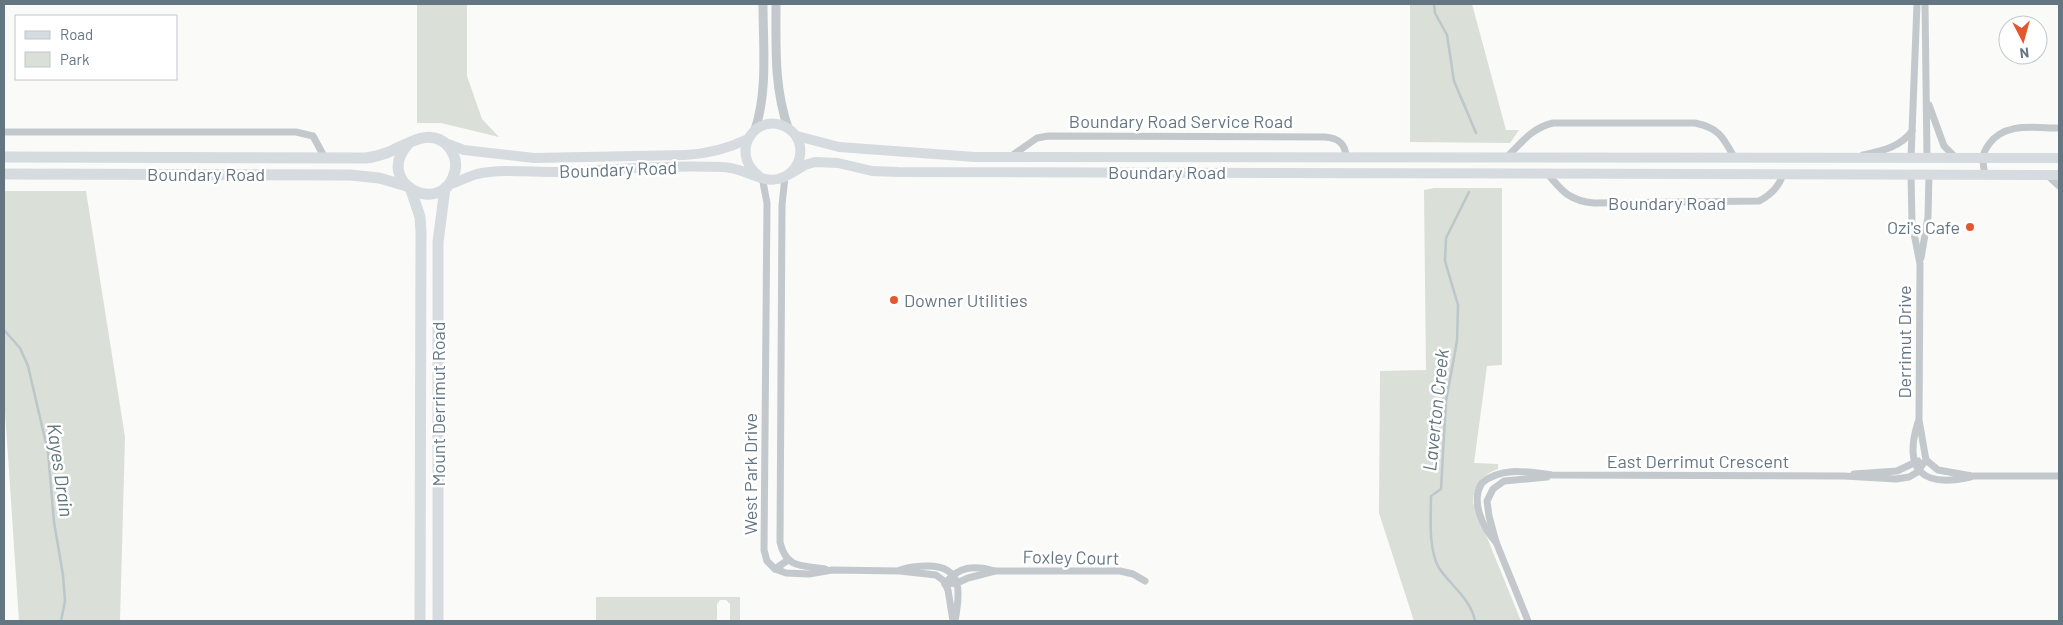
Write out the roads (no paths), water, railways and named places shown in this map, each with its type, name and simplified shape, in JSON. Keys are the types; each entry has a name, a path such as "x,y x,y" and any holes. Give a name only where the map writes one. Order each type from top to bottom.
{"main road":[{"path":"771,124 788,128 796,136 800,144 800,161 788,175 774,180 761,177 748,164 745,155 752,134 771,124"},
{"name":"Boundary Road","path":"444,143 464,150 494,155 534,158 685,156 710,154 724,150 752,134"},
{"name":"Boundary Road","path":"796,136 839,148 975,157 2059,158"},
{"path":"418,138 436,138 451,150 455,158 456,168 447,186 428,194 409,188 401,178 398,169 402,150 409,143 418,138"},
{"name":"Boundary Road","path":"4,157 366,158 379,156 409,143"},
{"path":"1346,156 1346,174"},
{"path":"1763,157 1774,164 1783,174"},
{"path":"1911,158 1911,174"},
{"path":"1928,158 1929,174"},
{"name":"Boundary Road","path":"788,175 805,164 815,162 838,163 872,170 898,172 2059,175"},
{"name":"Boundary Road","path":"447,186 476,174 493,172 561,172 686,166 742,169 761,177"},
{"name":"Boundary Road","path":"4,174 350,175 379,178 409,188"},
{"name":"Mount Derrimut Road","path":"438,621 438,242 447,186"},
{"name":"Mount Derrimut Road","path":"409,188 420,217 421,232 420,621"}],"street":[{"path":"752,134 762,110 763,4"},
{"path":"776,4 778,90 788,128"},
{"path":"1911,158 1914,130 1917,4"},
{"path":"1925,4 1928,158"},
{"path":"763,26 776,25"},
{"path":"1926,98 1944,146 1956,158"},
{"path":"1507,157 1534,130 1543,125 1553,123 1701,124 1716,130 1723,137 1734,157"},
{"path":"1985,175 1983,158 1985,149 1992,140 2009,129 2059,128"},
{"path":"1853,157 1896,146 1907,140 1914,130"},
{"path":"4,132 296,132 313,136 325,158"},
{"name":"Boundary Road Service Road","path":"1010,157 1037,138 1048,136 1325,137 1335,138 1339,141 1345,149 1346,156"},
{"name":"Boundary Road","path":"1548,174 1572,198 1579,202 1594,203 1759,202 1768,197 1778,187 1783,174"},
{"name":"Derrimut Drive","path":"1911,174 1912,223 1920,264"},
{"name":"Derrimut Drive","path":"1926,460 1919,420 1920,264 1928,217 1929,174"},
{"name":"West Park Drive","path":"788,175 782,205 780,542 788,560"},
{"path":"2046,175 2059,186"},
{"name":"West Park Drive","path":"761,177 767,203 764,550 767,561 775,569"},
{"path":"766,365 782,371"},
{"path":"766,377 782,371"},
{"name":"Derrimut Drive","path":"1914,462 1915,436 1919,420"},
{"path":"1919,471 1926,460 1938,470 1972,476"},
{"name":"East Derrimut Crescent","path":"1844,476 1897,471 1914,462 1926,460"},
{"path":"1914,462 1924,476 1939,480 1972,476 2059,476"},
{"name":"East Derrimut Crescent","path":"1528,621 1496,542 1487,505 1493,489 1504,481 1552,476 1844,476 1896,479 1909,477 1919,471"},
{"name":"East Derrimut Crescent","path":"1496,542 1483,523 1479,510 1478,496 1482,483 1494,475 1510,472 1530,472 1552,476"},
{"path":"775,569 788,560 802,566 832,570 900,571 936,576 945,584 948,590 954,621"},
{"path":"900,571 908,568 930,566 946,568 953,574 957,583 958,598 954,621"},
{"name":"Foxley Court","path":"953,574 971,568 984,568 995,571"},
{"path":"775,569 795,574 832,570"},
{"name":"Foxley Court","path":"945,584 957,583 995,571 1120,571 1133,574 1145,581"},
{"path":"945,584 953,574"}],"waterway":[{"name":"Laverton Creek","path":"1434,4 1435,13 1447,35 1454,81 1476,133"},
{"name":"Laverton Creek","path":"1469,192 1446,238 1445,261 1458,305 1457,341 1446,401 1441,489 1431,496 1431,523 1435,560 1444,575 1469,606 1475,621"},
{"name":"Kayes Drain","path":"4,330 20,348 28,366 48,452 54,522 63,575 65,601 61,621"}],"place":[{"name":"Ozi's Cafe","path":"1970,227"},
{"name":"Downer Utilities","path":"894,300"}]}
